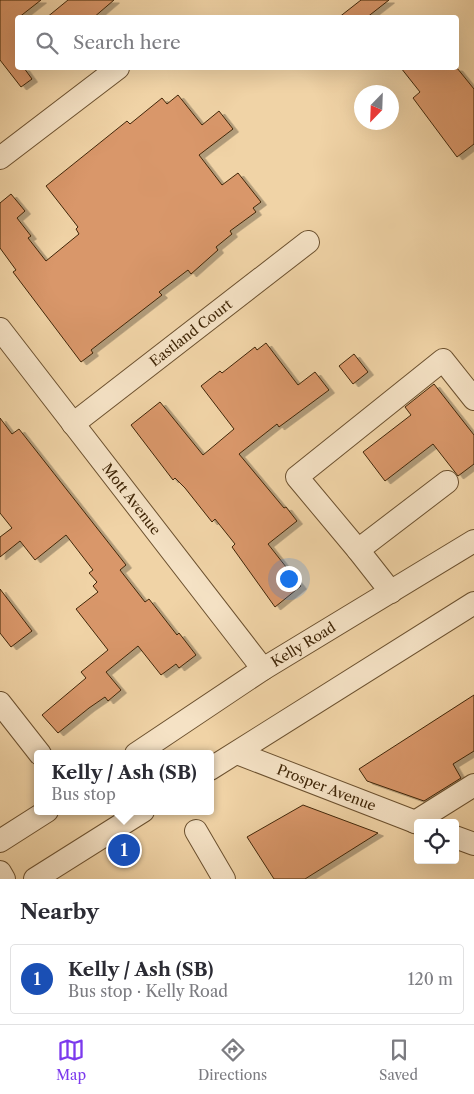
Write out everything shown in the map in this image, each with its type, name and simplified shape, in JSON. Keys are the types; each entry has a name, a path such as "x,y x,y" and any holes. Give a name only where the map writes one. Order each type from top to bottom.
{"street":[{"path":"0,158 115,70"},
{"name":"Eastland Court","path":"73,424 308,242"},
{"name":"Mott Avenue","path":"0,328 264,669"},
{"path":"390,592 358,550 297,477 443,360 474,399"},
{"path":"358,550 447,482"},
{"name":"Kelly Road","path":"142,750 264,669 474,541"},
{"path":"214,767 470,609"},
{"path":"0,703 37,750"},
{"name":"Prosper Avenue","path":"237,753 414,822"},
{"path":"422,819 474,785"},
{"path":"0,840 41,815"},
{"path":"35,879 137,815"},
{"path":"196,831 224,879"},
{"path":"459,838 474,844"},
{"path":"0,872 4,879"}],"building":[{"path":"0,0 41,0 22,15 15,15 15,70 25,70 32,79 21,87 0,60"},
{"path":"68,0 114,0 96,15 50,15"},
{"path":"361,0 389,0 370,15 342,15"},
{"path":"403,70 459,70 474,89 474,144 457,157 413,98 420,92"},
{"path":"178,95 202,125 219,111 233,129 199,155 222,185 238,173 261,202 253,208 256,212 230,231 232,234 216,247 218,250 191,274 188,270 159,292 162,295 91,350 93,353 81,362 13,272 16,270 0,248 0,203 11,194 25,211 17,218 31,236 28,238 46,261 79,234 76,229 78,227 46,186 127,121 130,124 162,98 167,104"},
{"path":"266,343 298,385 315,372 329,390 279,427 277,424 239,454 297,521 268,544 301,586 275,607 232,547 235,544 215,519 212,522 185,488 175,478 173,480 131,425 160,402 203,455 234,429 201,386 220,371 222,373 255,347 257,350"},
{"path":"354,354 368,372 353,384 339,366"},
{"path":"434,384 474,435 474,464 458,476 433,444 385,481 363,452 411,415 405,407"},
{"path":"0,418 12,434 19,429 126,565 120,570 145,602 149,599 177,635 179,633 196,655 179,668 176,664 161,675 138,646 106,672 121,690 108,701 105,697 58,733 42,715 86,678 81,672 108,650 76,609 98,592 93,586 97,582 89,573 93,570 66,535 35,560 20,541 0,557 0,537 12,528 0,513"},
{"path":"0,589 32,631 11,647 0,633"},
{"path":"474,695 474,751 453,764 461,778 424,801 367,781 359,769"},
{"path":"303,805 378,833 305,879 274,879 247,837"}],"place":[{"name":"Kelly / Ash (SB)","path":"124,850"}]}
